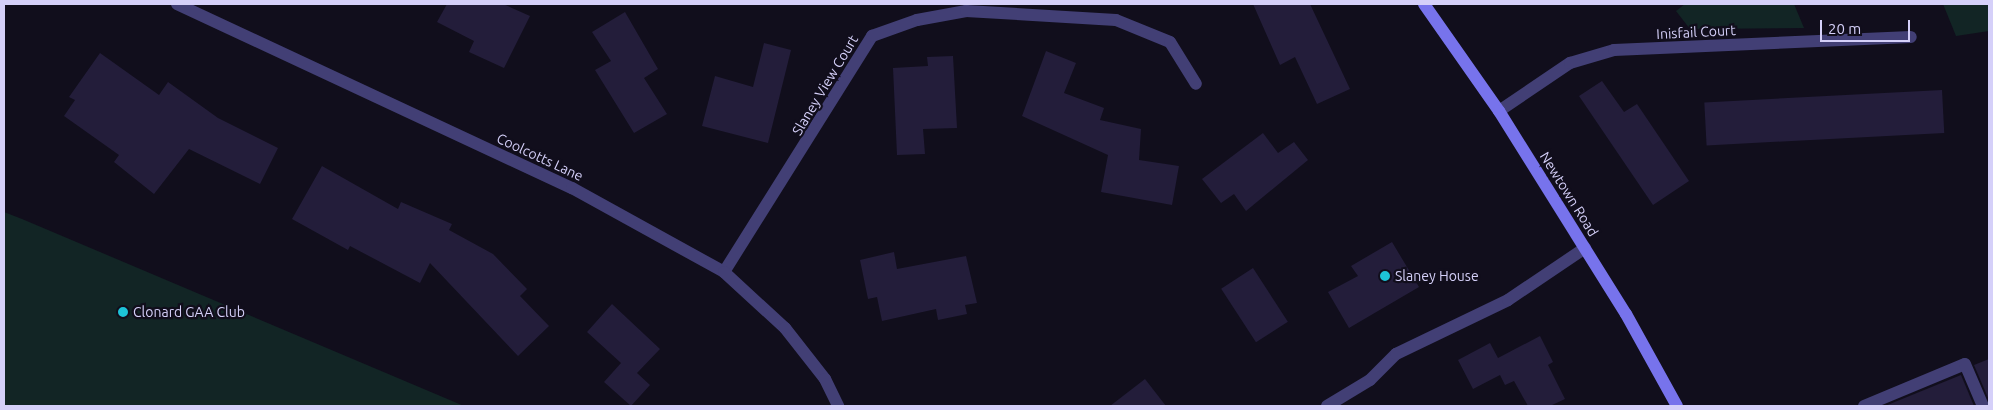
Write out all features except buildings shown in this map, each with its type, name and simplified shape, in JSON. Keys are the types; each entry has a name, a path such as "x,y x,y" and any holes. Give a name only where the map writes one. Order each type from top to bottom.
{"main road":[{"name":"Newtown Road","path":"1424,4 1499,111 1585,248 1677,406"}],"street":[{"name":"Coolcotts Lane","path":"177,4 572,188 724,272 785,328 825,379 838,406"},
{"name":"Slaney View Court","path":"724,272 872,36 917,20 966,11 1116,20 1170,42 1196,84"},
{"name":"Inisfail Court","path":"1499,111 1570,63 1614,50 1911,36"},
{"path":"1328,406 1370,380 1396,354 1508,300 1585,248"},
{"path":"1864,406 1965,364 1983,406"}],"green space":[{"path":"1685,4 1794,4 1804,28 1690,29 1676,11"},
{"path":"1943,4 1989,4 1989,31 1956,36"},
{"name":"Clonard GAA Club","path":"4,212 22,219 464,406 4,406"}],"place":[{"name":"Slaney House","path":"1385,276"},
{"name":"Clonard GAA Club","path":"123,312"}]}
